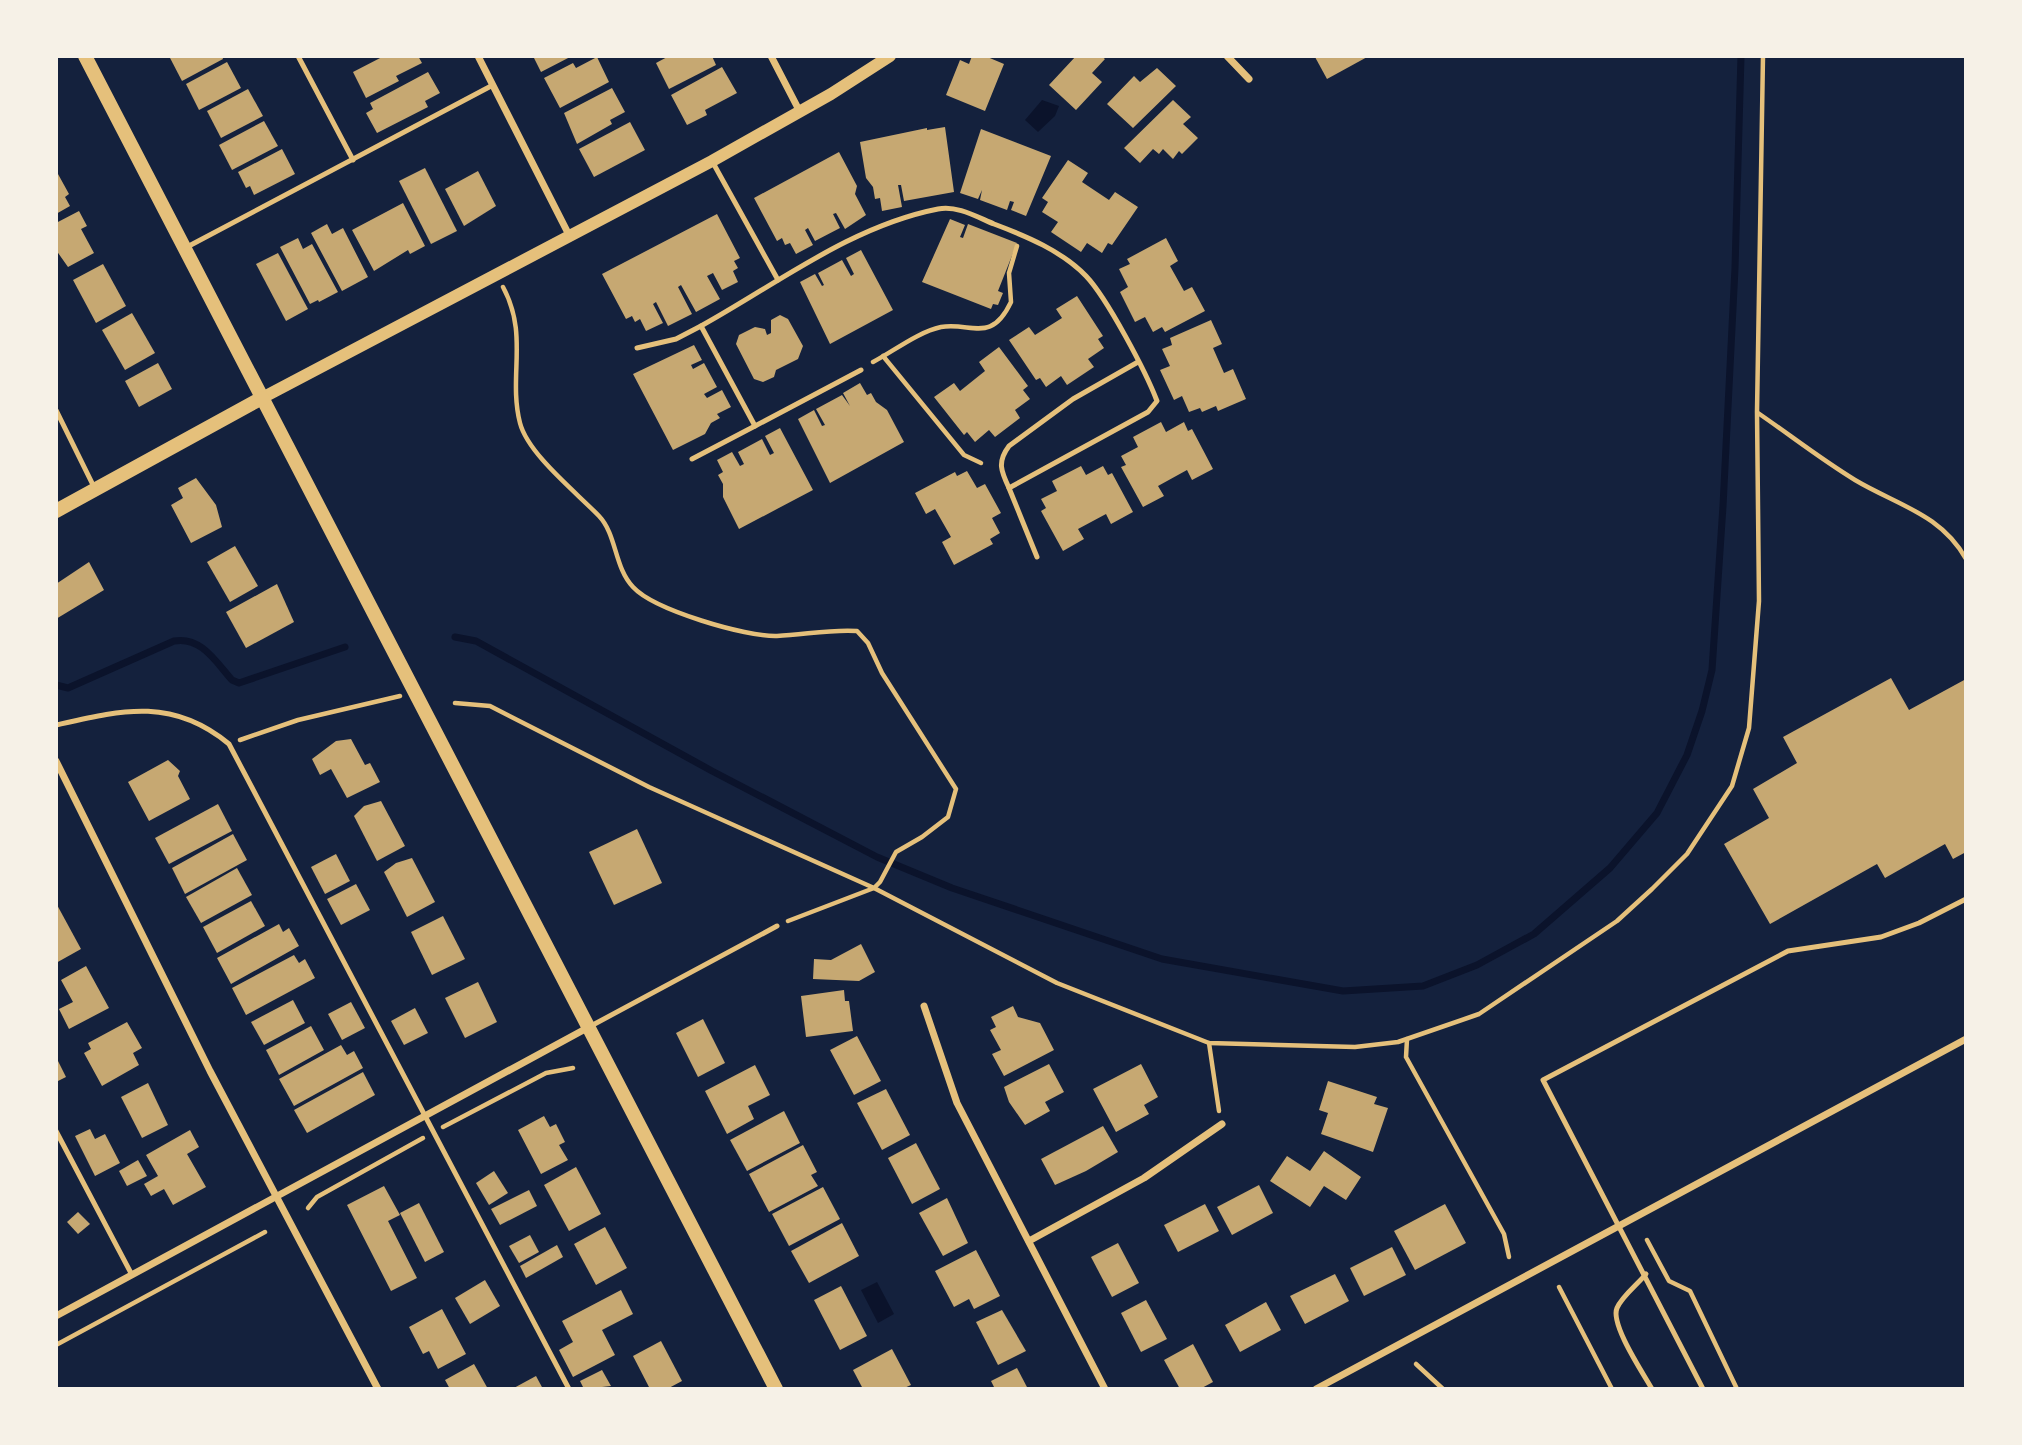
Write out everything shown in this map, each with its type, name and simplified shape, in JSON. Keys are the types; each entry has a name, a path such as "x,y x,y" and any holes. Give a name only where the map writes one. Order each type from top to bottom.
{"main road":[{"path":"85,56 776,1389"},
{"path":"56,511 262,398"}],"street":[{"path":"478,56 569,235"},
{"path":"771,56 800,113"},
{"path":"262,398 712,161 800,113 890,56"},
{"path":"1227,56 1249,79"},
{"path":"56,761 210,1071 279,1196 378,1389"},
{"path":"924,1006 957,1103 1105,1389"},
{"path":"56,1316 589,1027"},
{"path":"1317,1389 1966,1039"},
{"path":"1029,1241 1144,1178 1222,1124"}],"lane":[{"path":"299,56 353,160"},
{"path":"184,248 493,85"},
{"path":"712,161 778,280"},
{"path":"637,348 676,339 868,232 940,208 953,209 1041,244 1086,276 1153,391 1155,407 1009,488"},
{"path":"701,326 755,426"},
{"path":"1037,558 1000,466 1001,456 1009,446 1073,399 1138,362"},
{"path":"691,459 862,370"},
{"path":"56,410 96,489"},
{"path":"56,724 119,710 147,710 207,725 229,744 569,1389"},
{"path":"1703,1389 1621,1225 1543,1080 1788,951 1861,943 1919,923 1966,899"},
{"path":"589,1027 777,926"},
{"path":"56,1131 132,1275"},
{"path":"1646,1274 1617,1306 1615,1315 1620,1332 1652,1389"}],"path":[{"path":"455,703 490,706 649,787 874,888 1057,982 1209,1043 1355,1047 1407,1039 1479,1014 1617,922 1687,854 1732,786 1749,728 1759,601 1757,412 1763,56"},
{"path":"873,362 942,327 970,330 989,327 1011,302 1009,273 1017,244"},
{"path":"496,274 508,296 519,336 517,403 527,440 602,519 621,570 633,588 672,610 744,633 776,636 838,629 857,631 868,643 882,673 956,789 948,817 896,852 874,888 777,926"},
{"path":"883,356 964,455 981,463"},
{"path":"1757,412 1856,480 1924,514 1954,538 1966,559"},
{"path":"229,744 298,720 416,692"},
{"path":"1407,1039 1406,1056 1504,1234 1509,1257"},
{"path":"1209,1043 1222,1124"},
{"path":"56,1345 265,1232"},
{"path":"1647,1240 1670,1281 1690,1292 1737,1389"},
{"path":"1559,1287 1612,1389"},
{"path":"1416,1364 1443,1389"}],"water":[{"path":"1042,100 1059,106 1055,116 1038,132 1025,120"},
{"path":"877,1282 894,1314 878,1323 861,1290"}],"building":[{"path":"169,56 222,56 223,59 182,81"},
{"path":"384,56 418,56 422,63 396,76 399,81 366,98 353,72"},
{"path":"533,56 572,56 541,72"},
{"path":"669,56 712,56 716,65 669,89 656,63"},
{"path":"972,56 985,56 1004,64 985,111 946,95 960,60 969,64"},
{"path":"1076,56 1101,56 1105,59 1092,73 1102,82 1076,110 1049,85"},
{"path":"1369,56 1327,79 1315,57"},
{"path":"597,57 609,82 560,108 544,78 573,63 576,68"},
{"path":"227,62 241,88 199,110 186,84"},
{"path":"722,67 737,93 705,110 707,115 687,125 671,95"},
{"path":"1157,68 1176,86 1133,128 1107,104 1134,76 1140,82"},
{"path":"428,72 440,93 425,101 428,107 377,133 366,113 373,109 370,103"},
{"path":"612,88 625,112 610,120 612,124 577,144 564,113"},
{"path":"248,89 263,116 221,138 207,111"},
{"path":"1173,100 1191,117 1183,124 1198,138 1182,154 1179,151 1173,159 1163,149 1159,154 1153,149 1140,163 1124,148"},
{"path":"264,121 278,146 232,170 219,145"},
{"path":"630,122 645,150 594,177 579,149"},
{"path":"945,127 954,192 904,201 901,185 898,185 902,207 882,211 880,198 875,199 873,187 866,178 860,142 927,128"},
{"path":"981,129 1051,156 1026,216 1011,210 1014,202 1010,201 1007,210 980,200 982,190 978,199 960,193"},
{"path":"282,149 295,174 254,195 250,186 246,188 238,172"},
{"path":"839,152 857,186 855,194 866,215 845,229 836,213 833,214 840,228 815,241 808,228 805,230 813,245 796,254 790,243 785,245 782,238 777,241 754,198"},
{"path":"1068,160 1088,173 1082,182 1109,200 1115,192 1138,207 1112,245 1108,243 1102,253 1087,243 1081,252 1051,232 1058,222 1042,212 1048,202 1042,198"},
{"path":"425,168 457,231 431,244 399,181"},
{"path":"478,171 496,206 464,226 445,189"},
{"path":"58,174 69,194 65,197 70,206 56,214"},
{"path":"403,203 425,246 410,254 408,250 374,271 352,230"},
{"path":"79,211 87,226 81,229 94,253 68,267 56,250 56,223"},
{"path":"717,214 740,258 734,261 738,268 733,271 738,282 722,290 713,273 707,276 720,299 696,312 681,285 678,287 692,314 668,326 656,302 653,304 663,323 646,331 640,319 635,322 632,316 626,319 602,274"},
{"path":"950,219 965,225 960,237 963,238 968,224 1017,243 998,291 1003,293 998,305 993,304 991,309 922,282"},
{"path":"327,224 332,234 343,228 368,277 342,291 311,233"},
{"path":"298,238 303,249 312,244 338,292 319,302 318,300 310,304 280,247"},
{"path":"1166,238 1178,261 1170,266 1184,291 1192,287 1205,311 1165,332 1162,327 1153,332 1145,317 1135,322 1120,292 1128,287 1119,269 1130,264 1127,259"},
{"path":"861,250 893,310 830,344 800,282 815,274 822,286 824,285 818,273 842,260 851,276 854,274 846,258"},
{"path":"278,253 308,309 286,321 256,264"},
{"path":"103,264 126,306 96,323 73,280"},
{"path":"1077,296 1103,336 1098,339 1104,348 1088,359 1094,367 1067,385 1061,376 1046,387 1040,378 1036,380 1009,340 1029,327 1035,335 1062,318 1056,309"},
{"path":"132,313 155,353 125,370 102,330"},
{"path":"780,315 788,319 803,346 798,359 776,370 774,377 763,382 754,379 736,344 739,335 755,327 765,329 767,335 771,333 771,320"},
{"path":"1211,320 1222,344 1213,348 1224,373 1233,369 1246,399 1218,411 1216,406 1202,412 1200,408 1189,412 1182,396 1174,400 1160,370 1170,366 1162,349 1172,345 1170,338"},
{"path":"694,345 702,360 691,365 693,369 704,363 717,387 704,394 707,398 722,390 731,407 717,414 720,418 711,423 705,434 673,450 633,374"},
{"path":"999,347 1028,386 1023,390 1030,399 1015,410 1020,418 995,437 989,430 975,442 967,432 964,435 934,397 954,383 960,391 985,371 979,362"},
{"path":"158,363 172,389 139,407 125,381"},
{"path":"860,383 867,395 871,393 876,402 887,410 904,442 830,483 798,419 814,410 822,426 825,425 816,409 842,395 850,406 843,393"},
{"path":"1161,422 1166,432 1184,422 1188,431 1192,429 1213,469 1192,480 1187,470 1158,486 1164,496 1143,507 1121,467 1126,465 1121,456 1138,447 1133,437"},
{"path":"780,428 813,490 739,529 723,497 723,484 718,475 723,472 717,460 732,452 740,466 744,464 738,452 762,439 770,455 774,453 765,436"},
{"path":"1081,466 1086,475 1103,466 1108,475 1112,473 1133,512 1111,524 1106,514 1078,529 1084,539 1063,551 1041,511 1046,508 1041,499 1057,491 1052,481"},
{"path":"967,471 977,488 985,484 1001,513 992,518 1000,533 990,539 993,544 954,565 942,542 951,537 935,509 926,514 915,493 955,472 957,476"},
{"path":"196,478 216,505 222,527 191,543 171,505 183,498 178,488"},
{"path":"235,546 258,586 230,602 207,562"},
{"path":"89,562 104,590 56,619 56,584"},
{"path":"277,584 294,622 246,648 226,612"},
{"path":"1891,678 1909,710 1966,679 1966,852 1953,859 1945,844 1885,878 1877,864 1770,924 1724,844 1769,818 1753,789 1797,763 1783,737"},
{"path":"351,739 365,765 370,763 380,782 347,798 331,769 320,775 312,759 336,741"},
{"path":"168,760 180,771 178,776 190,799 149,821 128,782"},
{"path":"381,801 405,846 377,861 354,816 364,806"},
{"path":"218,804 232,831 169,864 155,838"},
{"path":"637,829 662,883 614,905 589,852"},
{"path":"233,834 247,860 185,894 172,868"},
{"path":"336,854 350,881 325,894 311,867"},
{"path":"412,858 435,902 407,917 384,872 396,863"},
{"path":"237,868 252,895 201,923 186,897"},
{"path":"356,884 370,910 341,925 327,899"},
{"path":"251,901 265,926 217,953 203,927"},
{"path":"56,903 81,949 56,963"},
{"path":"443,916 465,959 432,975 411,932"},
{"path":"279,924 283,932 289,928 299,946 231,984 217,958"},
{"path":"861,944 875,972 859,981 813,979 814,959 831,960"},
{"path":"294,955 299,963 305,959 315,978 246,1015 232,988"},
{"path":"86,966 109,1008 69,1029 59,1009 73,1002 61,980"},
{"path":"478,982 497,1022 465,1038 445,998"},
{"path":"844,990 845,1001 849,1001 853,1031 806,1037 801,996"},
{"path":"293,1000 305,1023 264,1045 251,1022"},
{"path":"351,1002 365,1028 342,1040 328,1014"},
{"path":"1013,1006 1018,1017 1040,1023 1054,1050 1004,1076 992,1054 1001,1050 990,1030 996,1027 991,1017"},
{"path":"415,1008 428,1033 404,1045 391,1021"},
{"path":"703,1019 725,1063 698,1077 676,1033"},
{"path":"127,1022 142,1048 133,1053 139,1065 102,1086 84,1053 91,1049 88,1043"},
{"path":"311,1026 324,1050 279,1075 266,1050"},
{"path":"857,1036 881,1081 854,1095 830,1050"},
{"path":"341,1045 347,1055 354,1051 363,1068 294,1106 279,1079"},
{"path":"56,1057 66,1077 56,1082"},
{"path":"1049,1064 1064,1092 1045,1102 1050,1111 1025,1125 1009,1102 1004,1087"},
{"path":"1141,1064 1158,1097 1144,1105 1149,1114 1116,1132 1093,1089"},
{"path":"755,1065 770,1095 748,1106 754,1119 727,1134 705,1091"},
{"path":"363,1072 375,1095 307,1133 294,1110"},
{"path":"1328,1081 1377,1097 1374,1104 1388,1108 1373,1152 1321,1134 1328,1113 1319,1110"},
{"path":"148,1083 168,1125 142,1138 121,1097"},
{"path":"886,1089 910,1135 882,1150 857,1103"},
{"path":"784,1111 800,1143 747,1171 730,1140"},
{"path":"544,1116 550,1127 556,1124 565,1142 559,1145 568,1160 541,1174 518,1130"},
{"path":"1103,1126 1118,1152 1055,1185 1041,1159"},
{"path":"90,1129 95,1139 105,1134 120,1163 95,1176 75,1136"},
{"path":"190,1130 199,1147 187,1154 206,1187 173,1205 164,1189 151,1196 144,1184 158,1176 146,1155"},
{"path":"916,1143 940,1189 912,1204 888,1158"},
{"path":"803,1145 817,1172 811,1175 818,1186 769,1212 749,1174"},
{"path":"1324,1151 1361,1177 1346,1200 1324,1186 1310,1207 1270,1181 1287,1156 1310,1171"},
{"path":"138,1160 147,1176 127,1186 119,1171"},
{"path":"576,1167 601,1214 569,1231 544,1185"},
{"path":"494,1171 508,1193 489,1205 476,1183"},
{"path":"1259,1185 1273,1213 1232,1235 1217,1207"},
{"path":"384,1186 400,1215 388,1221 417,1278 391,1291 347,1205"},
{"path":"823,1187 840,1219 789,1246 772,1214"},
{"path":"529,1190 537,1206 500,1225 491,1209"},
{"path":"947,1198 968,1243 943,1256 919,1213"},
{"path":"419,1203 444,1252 425,1262 400,1213"},
{"path":"1205,1204 1219,1231 1178,1252 1164,1225"},
{"path":"1445,1204 1466,1243 1415,1270 1394,1231"},
{"path":"78,1212 90,1224 78,1234 67,1222"},
{"path":"842,1223 859,1256 809,1283 791,1251"},
{"path":"605,1227 627,1268 596,1285 574,1244"},
{"path":"530,1235 539,1252 519,1263 509,1246"},
{"path":"1118,1243 1139,1283 1112,1297 1091,1257"},
{"path":"557,1245 563,1257 526,1278 520,1266"},
{"path":"1392,1247 1406,1275 1364,1296 1350,1268"},
{"path":"976,1250 1000,1296 974,1309 969,1299 954,1307 935,1271"},
{"path":"1335,1274 1349,1301 1305,1324 1290,1296"},
{"path":"485,1280 500,1306 470,1324 455,1298"},
{"path":"841,1286 867,1336 840,1350 814,1300"},
{"path":"621,1290 633,1314 602,1330 615,1355 573,1377 559,1350 573,1342 562,1321"},
{"path":"1146,1300 1167,1339 1141,1352 1121,1313"},
{"path":"1266,1302 1281,1330 1240,1352 1225,1325"},
{"path":"442,1309 466,1354 438,1369 429,1351 423,1354 409,1327"},
{"path":"1002,1310 1026,1351 998,1365 976,1322"},
{"path":"661,1341 682,1381 667,1389 650,1389 633,1356"},
{"path":"1193,1344 1213,1382 1200,1389 1180,1389 1164,1360"},
{"path":"892,1349 911,1385 902,1389 863,1389 853,1370"},
{"path":"474,1364 488,1389 450,1389 445,1380"},
{"path":"1017,1368 1028,1389 995,1389 991,1381"},
{"path":"602,1370 611,1386 584,1389 580,1381"},
{"path":"536,1376 543,1389 512,1389"}],"waterway":[{"path":"455,637 476,641 712,771 877,857 952,888 1162,959 1343,991 1423,986 1477,965 1534,934 1610,868 1657,813 1687,755 1702,711 1712,670 1723,506 1735,268 1741,56"},
{"path":"56,685 68,688 174,641 192,642 200,646 232,680 239,683 345,647"}]}
